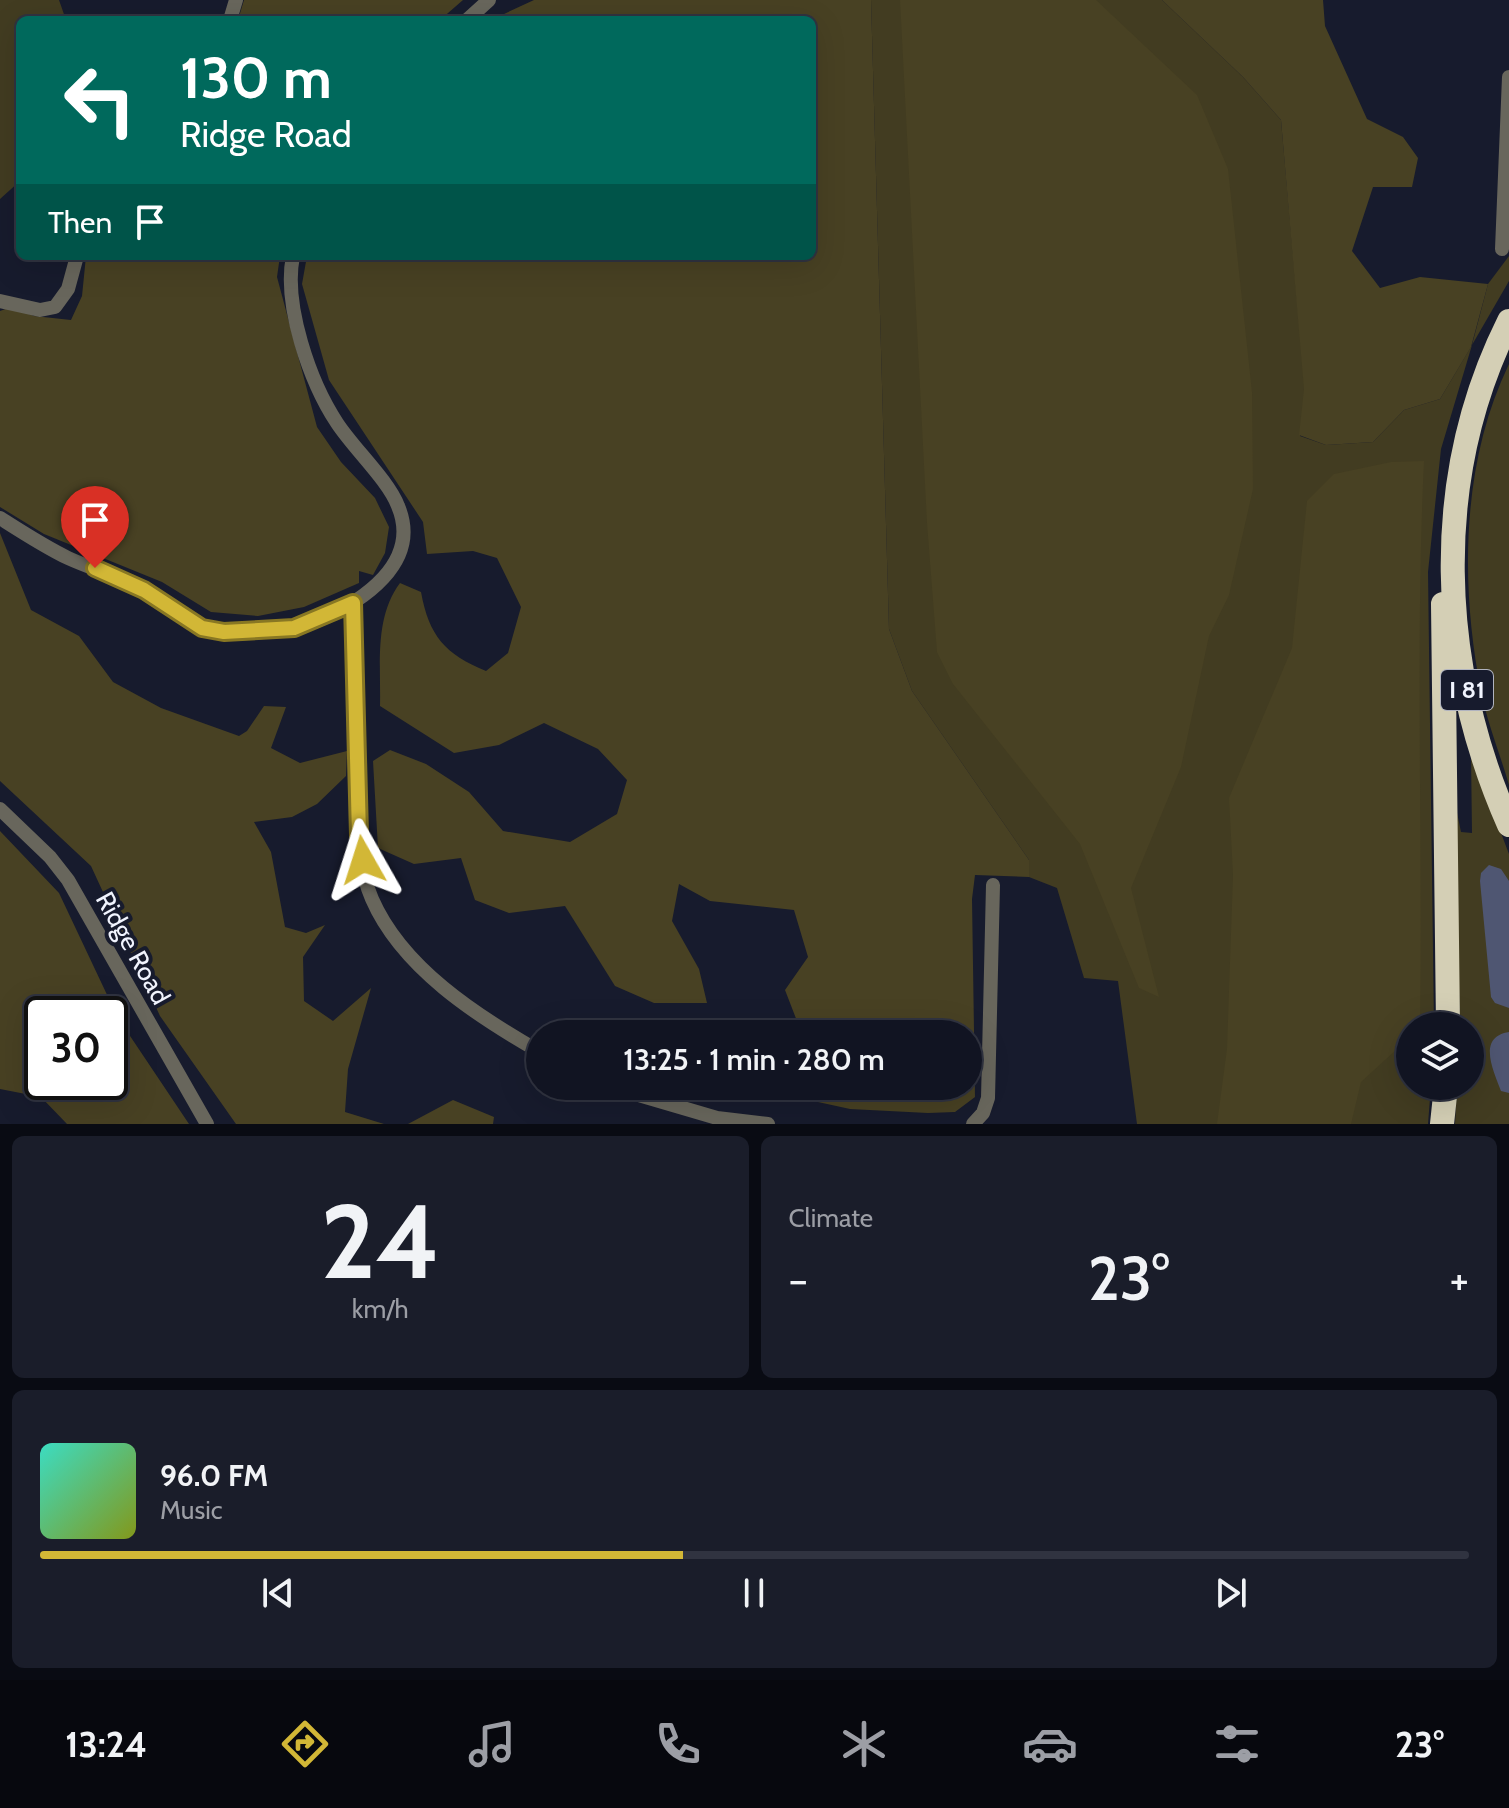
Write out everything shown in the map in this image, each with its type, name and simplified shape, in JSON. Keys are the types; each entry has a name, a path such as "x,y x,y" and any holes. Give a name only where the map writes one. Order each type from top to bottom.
{"highway":[{"name":"I 81","path":"1509,321 1486,371 1461,453 1452,550 1471,711 1490,777 1509,825"},
{"path":"1448,1012 1442,607 1452,550"},
{"path":"1442,1124 1445,1100"}],"street":[{"path":"471,16 489,0"},
{"path":"1502,249 1509,77"},
{"path":"0,301 40,310 55,307 68,289 76,260"},
{"path":"0,518 62,555 144,590 202,628 224,632 294,628 353,603 395,566 402,551 403,528 392,496 360,457 319,391 294,316 293,260"},
{"path":"353,603 359,835 371,898 403,948 434,979 473,1010 526,1043"},
{"name":"Ridge Road","path":"0,809 50,857 68,880 207,1124"},
{"path":"973,1124 983,1113 988,1098 993,885"},
{"path":"656,1100 717,1118 768,1124"}],"shaded area":[{"path":"0,0 59,0 65,16 16,16 16,185 0,199"},
{"path":"244,0 463,0 445,16 239,16"},
{"path":"534,0 871,0 889,629 912,691 1029,860 1029,877 975,875 972,899 974,1020 797,1020 785,990 808,957 794,910 710,901 679,884 672,921 699,969 707,1003 654,1003 615,986 565,906 509,913 475,900 461,858 414,864 378,848 373,761 390,750 426,764 469,792 503,831 570,842 617,814 627,780 598,749 544,723 499,745 454,753 380,706 383,626 386,611 400,583 421,592 429,621 441,642 460,658 486,671 508,653 521,607 497,558 473,551 427,554 423,522 329,380 302,284 306,260 816,260 816,16 500,16"},
{"path":"871,0 1162,0 1243,77 1281,120 1305,389 1300,436 1326,445 1373,442 1404,410 1440,399 1472,345 1441,449 1428,572 1434,1012 1396,1012 1396,1100 1430,1100 1428,1124 1137,1124 1118,981 1084,978 1057,888 1029,877 1029,860 912,691 889,629"},
{"path":"900,0 1096,0 1197,95 1228,169 1252,392 1253,489 1229,595 1209,636 1181,767 1131,888 1159,997 1139,988 1080,844 953,684 937,652 927,523"},
{"path":"1162,0 1323,0 1325,26 1367,119 1403,137 1418,158 1412,187 1373,187 1352,251 1380,288 1420,277 1488,284 1471,347 1440,399 1404,410 1373,442 1326,445 1299,435 1304,389 1281,120 1243,77"},
{"path":"1509,256 1509,281 1472,345 1488,284"},
{"path":"86,260 279,260 277,277 317,427 341,462 375,498 389,527 385,553 373,575 359,571 359,583 304,607 258,616 211,612 162,582 44,534 0,507 0,311 11,307 34,316 71,320 82,296"},
{"path":"1509,364 1509,785 1481,691 1474,651 1468,567 1469,525 1481,442"},
{"path":"1424,461 1420,602 1420,1012 1396,1012 1396,1050 1361,1082 1351,1124 1217,1124 1227,1049 1233,875 1229,798 1292,648 1307,501 1334,474 1391,462"},
{"path":"0,533 31,610 79,636 113,682 161,708 239,736 247,731 264,706 286,707 271,748 300,763 347,751 346,776 317,804 292,817 254,822 271,852 285,927 306,933 325,925 303,957 304,1001 333,1021 371,988 348,1069 345,1112 384,1124 236,1124 160,1016 91,866 0,781"},
{"path":"1471,754 1509,854 1509,1124 1455,1124 1456,1100 1484,1100 1484,1012 1460,1012 1454,798 1461,832 1472,833"},
{"path":"0,831 59,893 108,996 24,996 24,1094 0,1089"},
{"path":"128,1033 189,1124 67,1124 44,1100 128,1100"},
{"path":"453,1100 494,1117 493,1124 408,1124"},
{"path":"971,1100 955,1112 928,1113 850,1109 818,1102"}],"water":[{"path":"1489,865 1501,869 1509,881 1509,1008 1495,1003 1491,997 1480,881 1481,873"},
{"path":"1509,1032 1509,1093 1501,1091 1494,1074 1490,1047 1499,1035"}],"route":[{"path":"95,568 144,590 202,628 224,632 294,628 353,603 359,835 363,860"}]}
